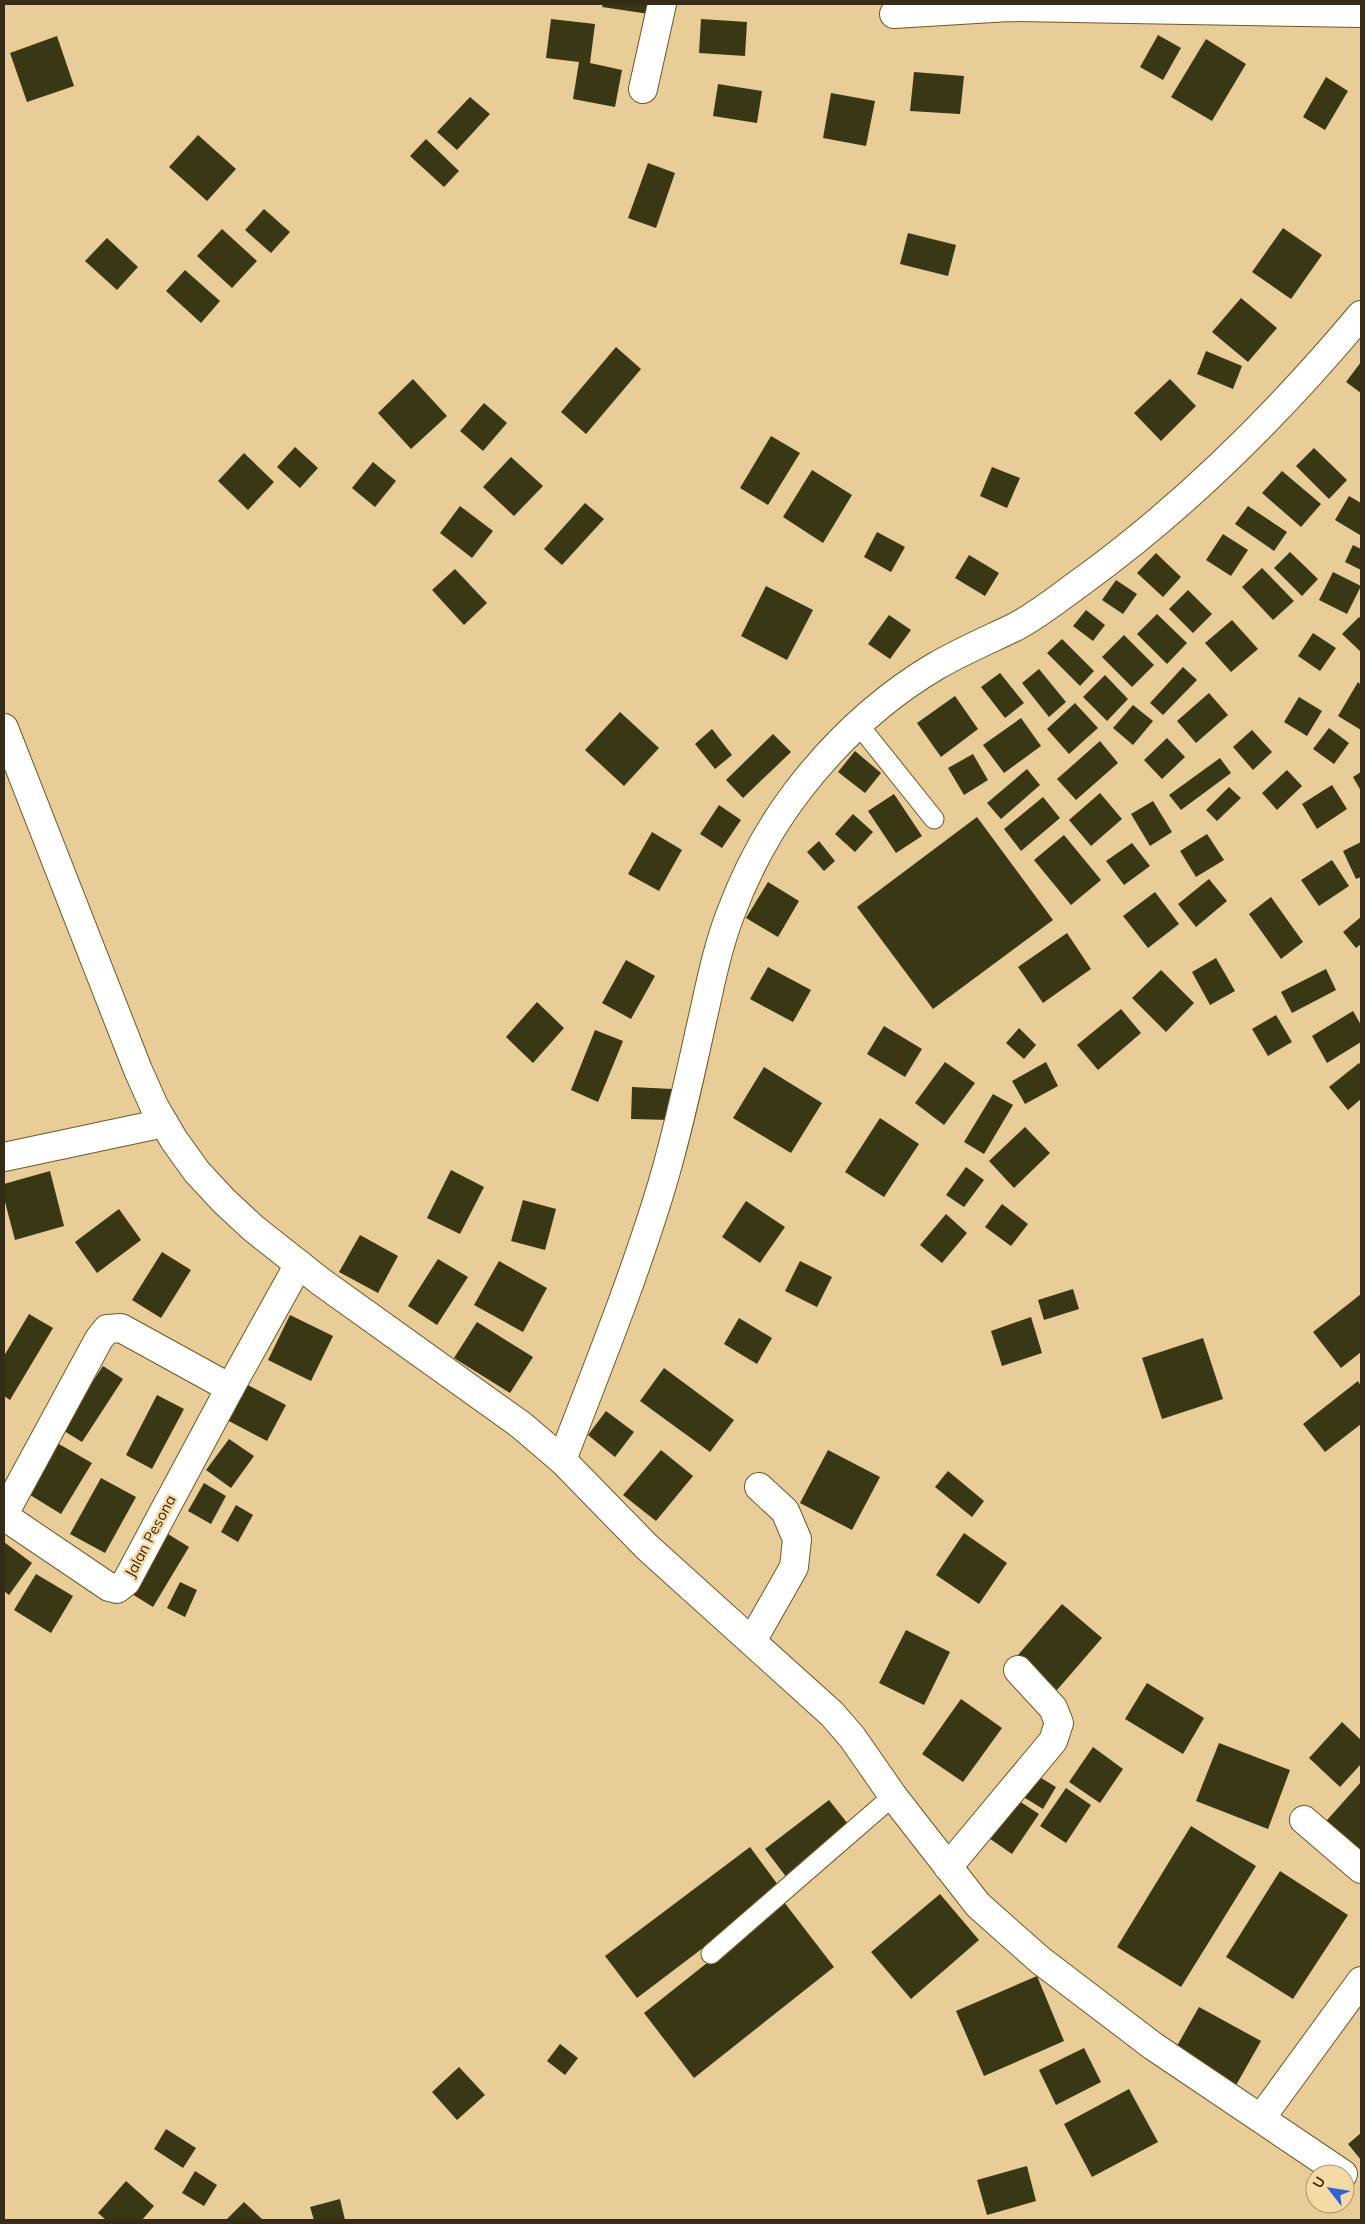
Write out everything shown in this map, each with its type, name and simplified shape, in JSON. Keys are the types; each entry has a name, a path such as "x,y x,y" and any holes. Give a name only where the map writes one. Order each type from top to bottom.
{"street":[{"path":"643,89 662,4"},
{"path":"894,14 1009,7 1361,13"},
{"path":"562,1460 635,1269 663,1183 686,1096 715,962 729,917 747,874 770,833 796,794 858,724 894,694 933,668 974,645 1018,626 1083,580 1147,530 1208,478 1266,422 1320,364 1361,315"},
{"path":"4,728 12,770 138,1070 164,1123 197,1172 253,1228 299,1264 521,1425 562,1460 647,1548 752,1640 832,1714 852,1737 893,1796 978,1905 1040,1960 1153,2046 1328,2164"},
{"path":"4,1157 164,1123"},
{"name":"Jalan Pesona","path":"230,1388 121,1328 107,1329 99,1339 4,1515 109,1586 117,1589 126,1582 299,1264"},
{"path":"752,1640 794,1567 797,1539 785,1511 759,1486"},
{"path":"948,1867 1053,1741 1059,1723 1054,1708 1018,1670"},
{"path":"1304,1820 1361,1868"},
{"path":"1262,2118 1361,1981"}],"lane":[{"path":"858,724 934,819"},
{"path":"711,1954 893,1796"}],"building":[{"path":"603,4 651,4 649,14 602,7"},
{"path":"551,19 595,24 590,63 622,70 615,107 573,99 579,62 546,58"},
{"path":"701,19 747,22 745,56 699,53"},
{"path":"1158,35 1181,48 1163,80 1140,67"},
{"path":"57,36 74,86 27,102 10,53"},
{"path":"1206,39 1246,64 1212,121 1171,97"},
{"path":"914,72 964,76 960,114 910,111"},
{"path":"1326,77 1348,91 1325,130 1303,117"},
{"path":"718,84 762,91 757,123 713,116"},
{"path":"831,93 875,101 866,146 823,138"},
{"path":"470,97 490,114 457,150 437,132"},
{"path":"198,135 236,169 207,201 169,167"},
{"path":"426,139 459,171 444,187 410,156"},
{"path":"648,163 675,173 656,228 628,218"},
{"path":"264,209 290,232 271,253 245,230"},
{"path":"1283,228 1322,255 1291,299 1252,272"},
{"path":"222,229 257,261 232,288 197,256"},
{"path":"908,233 956,245 948,276 900,264"},
{"path":"107,238 138,267 117,290 85,261"},
{"path":"185,270 220,301 201,323 166,291"},
{"path":"1241,298 1277,328 1248,362 1212,332"},
{"path":"616,347 641,369 586,434 561,412"},
{"path":"1206,351 1242,366 1233,389 1197,374"},
{"path":"1361,362 1361,393 1346,382"},
{"path":"413,379 447,416 411,449 378,413"},
{"path":"1170,379 1196,406 1161,441 1134,413"},
{"path":"484,403 507,423 483,451 460,431"},
{"path":"771,436 800,453 768,505 740,488"},
{"path":"295,447 318,468 300,488 277,467"},
{"path":"1314,448 1347,480 1329,499 1296,466"},
{"path":"244,453 274,482 248,510 218,481"},
{"path":"511,457 543,486 514,516 483,487"},
{"path":"373,462 396,481 375,507 352,488"},
{"path":"992,467 1020,478 1007,508 980,496"},
{"path":"812,470 852,495 823,543 783,517"},
{"path":"1282,471 1321,504 1301,527 1262,493"},
{"path":"1349,496 1361,503 1360,535 1335,520"},
{"path":"585,503 604,519 562,565 544,549"},
{"path":"460,506 493,531 472,558 440,533"},
{"path":"1248,506 1287,532 1274,551 1235,524"},
{"path":"877,532 905,547 891,572 864,557"},
{"path":"1223,534 1248,550 1231,576 1206,560"},
{"path":"1353,545 1361,549 1361,570 1345,562"},
{"path":"1290,552 1318,579 1302,596 1274,568"},
{"path":"1156,553 1181,577 1163,597 1137,573"},
{"path":"969,555 999,573 985,596 955,578"},
{"path":"1262,568 1294,601 1273,620 1242,587"},
{"path":"455,569 487,603 464,625 432,590"},
{"path":"1333,572 1361,586 1347,614 1319,600"},
{"path":"1116,580 1137,594 1123,614 1102,600"},
{"path":"766,586 813,610 787,660 741,636"},
{"path":"1188,590 1212,614 1193,633 1169,609"},
{"path":"1086,610 1105,625 1093,641 1073,626"},
{"path":"1157,614 1187,643 1167,664 1137,634"},
{"path":"889,615 911,630 890,659 868,644"},
{"path":"1359,617 1361,619 1361,652 1342,634"},
{"path":"1232,620 1258,649 1231,672 1205,643"},
{"path":"1313,633 1336,648 1320,671 1298,656"},
{"path":"1124,635 1154,665 1132,687 1102,657"},
{"path":"1062,639 1094,671 1080,686 1047,653"},
{"path":"1183,667 1197,680 1163,715 1150,703"},
{"path":"1039,669 1066,702 1049,717 1022,683"},
{"path":"1000,673 1024,703 1005,718 981,687"},
{"path":"1105,675 1128,699 1107,721 1083,697"},
{"path":"1358,682 1361,685 1361,730 1338,716"},
{"path":"1209,693 1228,715 1196,743 1177,721"},
{"path":"955,696 978,729 941,757 917,723"},
{"path":"1299,697 1322,711 1307,736 1284,722"},
{"path":"1075,703 1098,728 1069,754 1047,729"},
{"path":"1133,705 1153,721 1133,745 1113,728"},
{"path":"620,712 659,748 624,786 585,750"},
{"path":"1021,718 1041,746 1004,773 983,745"},
{"path":"1329,728 1349,743 1334,764 1313,749"},
{"path":"712,729 732,755 715,769 695,744"},
{"path":"1252,730 1272,752 1253,770 1233,747"},
{"path":"773,734 791,752 743,798 726,780"},
{"path":"1167,738 1185,757 1162,779 1144,760"},
{"path":"1100,741 1118,763 1076,800 1057,779"},
{"path":"855,751 881,773 865,793 838,772"},
{"path":"973,754 988,780 964,795 948,768"},
{"path":"1220,758 1231,773 1181,810 1169,795"},
{"path":"1027,769 1040,785 1001,819 987,803"},
{"path":"1287,770 1302,786 1277,810 1262,793"},
{"path":"1361,772 1361,791 1353,777"},
{"path":"1332,785 1347,809 1317,829 1302,804"},
{"path":"1229,787 1241,798 1217,821 1206,810"},
{"path":"1100,793 1122,819 1091,846 1069,820"},
{"path":"894,794 922,836 896,853 868,811"},
{"path":"1043,797 1060,818 1021,851 1004,829"},
{"path":"1153,801 1172,832 1150,846 1131,814"},
{"path":"719,805 741,820 722,848 700,834"},
{"path":"853,814 873,832 855,852 835,834"},
{"path":"977,817 1053,920 933,1009 857,907"},
{"path":"652,832 682,850 659,891 628,874"},
{"path":"1207,834 1224,860 1196,877 1180,851"},
{"path":"1064,835 1101,880 1071,905 1034,860"},
{"path":"819,841 835,861 824,871 807,852"},
{"path":"1361,842 1361,877 1356,879 1343,851"},
{"path":"1132,843 1150,866 1124,885 1106,861"},
{"path":"1332,860 1349,886 1319,906 1301,880"},
{"path":"1209,879 1227,901 1196,927 1178,904"},
{"path":"768,882 799,901 778,937 746,918"},
{"path":"1155,892 1179,924 1148,948 1123,916"},
{"path":"1271,897 1303,942 1281,959 1249,914"},
{"path":"1361,917 1361,944 1356,948 1343,932"},
{"path":"1067,933 1091,969 1043,1003 1018,967"},
{"path":"1216,958 1235,991 1210,1005 1192,972"},
{"path":"626,960 655,976 631,1019 602,1003"},
{"path":"768,967 811,990 793,1022 750,999"},
{"path":"1326,969 1336,990 1292,1013 1281,992"},
{"path":"1161,970 1194,1003 1166,1032 1132,998"},
{"path":"537,1002 564,1028 533,1063 506,1037"},
{"path":"1121,1009 1141,1033 1098,1070 1077,1045"},
{"path":"1353,1011 1361,1025 1361,1042 1327,1063 1312,1036"},
{"path":"1276,1015 1292,1042 1268,1056 1252,1029"},
{"path":"884,1026 922,1049 905,1077 867,1054"},
{"path":"1019,1028 1036,1045 1024,1059 1006,1043"},
{"path":"595,1030 623,1041 598,1102 571,1090"},
{"path":"945,1062 975,1083 944,1125 915,1103"},
{"path":"1046,1062 1058,1086 1025,1104 1012,1081"},
{"path":"1359,1063 1361,1066 1361,1099 1348,1110 1329,1087"},
{"path":"764,1067 822,1103 791,1153 733,1118"},
{"path":"632,1087 672,1089 671,1120 631,1119"},
{"path":"993,1094 1013,1105 984,1154 964,1142"},
{"path":"880,1118 919,1144 884,1197 845,1172"},
{"path":"1025,1127 1050,1153 1014,1188 989,1161"},
{"path":"966,1167 984,1180 964,1207 946,1195"},
{"path":"451,1170 484,1187 460,1234 427,1218"},
{"path":"50,1171 64,1226 15,1240 4,1198 4,1184"},
{"path":"523,1200 556,1209 545,1250 511,1241"},
{"path":"746,1201 785,1227 760,1263 722,1237"},
{"path":"1002,1204 1028,1224 1011,1246 985,1227"},
{"path":"119,1209 141,1240 97,1273 75,1242"},
{"path":"946,1214 967,1233 942,1263 920,1245"},
{"path":"360,1235 398,1256 378,1293 339,1272"},
{"path":"162,1252 191,1270 161,1318 132,1300"},
{"path":"438,1259 468,1277 437,1325 408,1306"},
{"path":"499,1261 547,1288 523,1332 474,1305"},
{"path":"800,1261 832,1277 817,1307 785,1291"},
{"path":"1073,1289 1079,1309 1044,1320 1038,1300"},
{"path":"1361,1294 1361,1352 1341,1368 1313,1332"},
{"path":"29,1314 53,1328 10,1400 4,1396 4,1356"},
{"path":"290,1315 333,1336 311,1381 268,1360"},
{"path":"1031,1317 1042,1353 1002,1366 991,1331"},
{"path":"739,1318 772,1338 757,1364 724,1344"},
{"path":"477,1322 533,1357 510,1393 454,1358"},
{"path":"1203,1338 1223,1399 1162,1419 1142,1358"},
{"path":"103,1366 123,1379 82,1442 61,1429"},
{"path":"664,1368 734,1420 710,1452 640,1401"},
{"path":"1358,1381 1361,1386 1361,1424 1325,1452 1303,1424"},
{"path":"244,1383 286,1405 267,1441 225,1419"},
{"path":"157,1395 184,1409 152,1469 126,1455"},
{"path":"606,1411 634,1432 615,1457 588,1435"},
{"path":"229,1439 254,1456 231,1488 206,1470"},
{"path":"52,1440 92,1463 61,1514 22,1490"},
{"path":"661,1450 693,1476 656,1521 623,1495"},
{"path":"828,1450 880,1477 852,1530 800,1503"},
{"path":"948,1471 984,1501 972,1517 935,1487"},
{"path":"101,1478 136,1497 105,1553 70,1534"},
{"path":"204,1483 226,1496 211,1524 188,1511"},
{"path":"236,1505 253,1515 238,1542 221,1532"},
{"path":"964,1533 1007,1563 979,1604 936,1575"},
{"path":"168,1534 189,1547 153,1607 132,1594"},
{"path":"4,1542 32,1563 9,1595 4,1591"},
{"path":"36,1574 73,1596 51,1633 14,1610"},
{"path":"180,1582 197,1590 185,1617 167,1608"},
{"path":"1062,1604 1102,1638 1057,1690 1018,1655"},
{"path":"906,1630 950,1652 924,1705 879,1683"},
{"path":"1147,1683 1204,1718 1183,1754 1125,1719"},
{"path":"961,1699 1002,1728 963,1782 922,1754"},
{"path":"1342,1722 1361,1740 1361,1764 1340,1787 1309,1758"},
{"path":"1219,1743 1290,1770 1268,1829 1196,1801"},
{"path":"1093,1747 1123,1769 1100,1803 1069,1782"},
{"path":"1028,1770 1056,1787 1043,1809 1015,1792"},
{"path":"1361,1782 1361,1864 1320,1828"},
{"path":"1066,1788 1091,1805 1066,1843 1040,1826"},
{"path":"1010,1795 1039,1814 1012,1854 983,1834"},
{"path":"829,1800 852,1829 787,1878 765,1849"},
{"path":"1191,1826 1256,1866 1181,1987 1117,1947"},
{"path":"750,1847 781,1889 637,1998 605,1956"},
{"path":"1280,1871 1348,1915 1293,1999 1226,1957"},
{"path":"940,1894 979,1940 911,1999 871,1952"},
{"path":"784,1902 834,1967 694,2078 644,2013"},
{"path":"1037,1976 1064,2041 984,2076 956,2011"},
{"path":"1199,2007 1261,2041 1235,2087 1173,2053"},
{"path":"560,2044 578,2058 565,2075 547,2061"},
{"path":"1084,2048 1101,2082 1056,2105 1039,2070"},
{"path":"459,2067 485,2095 457,2120 432,2092"},
{"path":"1129,2089 1158,2142 1092,2177 1064,2124"},
{"path":"166,2129 196,2148 183,2168 154,2149"},
{"path":"1361,2133 1361,2160 1348,2144"},
{"path":"1027,2166 1036,2201 987,2215 977,2180"},
{"path":"195,2171 217,2185 204,2206 182,2193"},
{"path":"126,2181 154,2206 142,2220 106,2220 98,2213"},
{"path":"340,2199 345,2220 314,2220 310,2207"},
{"path":"244,2202 263,2220 226,2220"}]}
